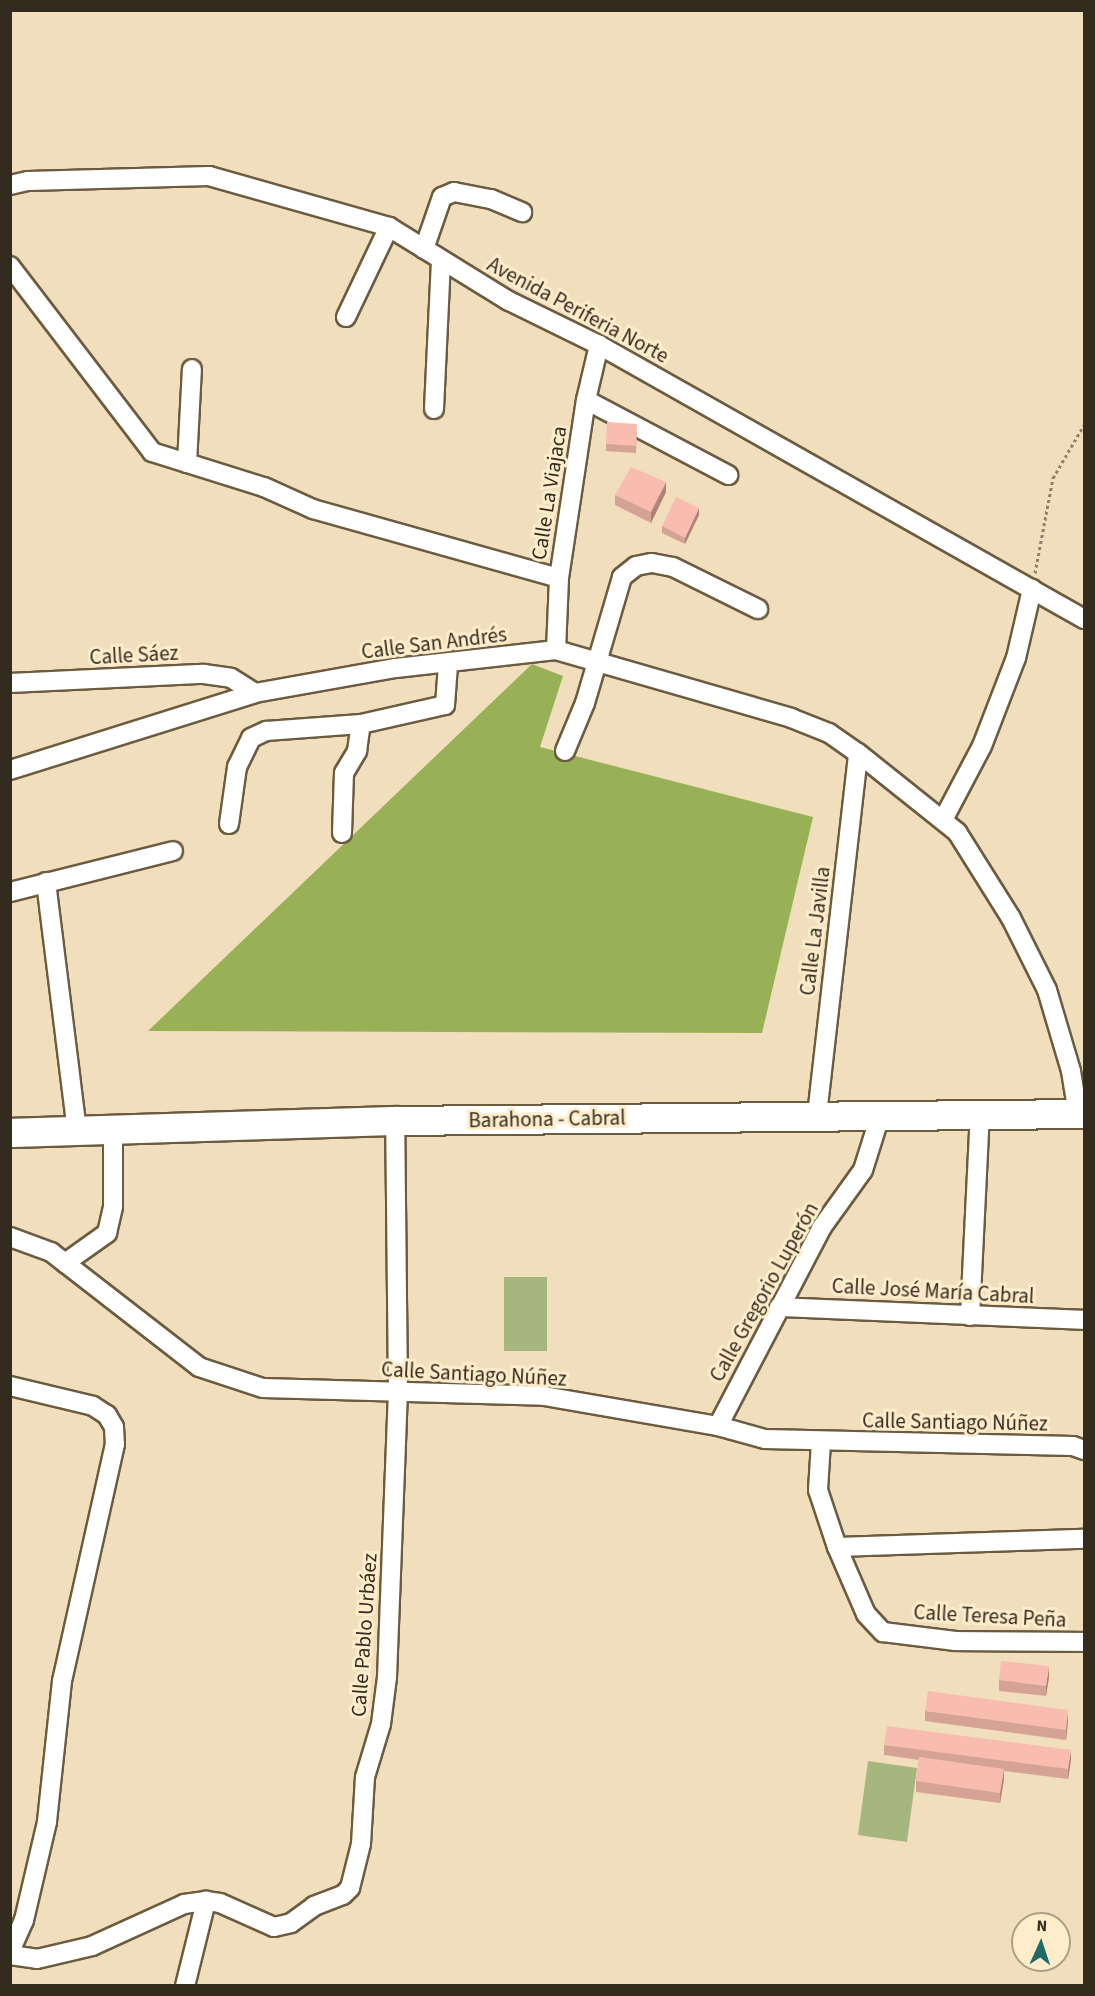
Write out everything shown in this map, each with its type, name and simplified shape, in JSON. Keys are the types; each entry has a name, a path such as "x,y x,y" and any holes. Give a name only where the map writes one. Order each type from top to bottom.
{"main road":[{"name":"Barahona - Cabral","path":"10,1133 395,1121 1081,1114"}],"street":[{"name":"Avenida Periferia Norte","path":"10,185 28,181 209,176 389,227 509,301 599,345 1084,620"},
{"path":"424,249 442,196 454,192 490,199 522,212"},
{"path":"346,317 389,227"},
{"path":"434,409 441,261"},
{"path":"10,266 152,452 264,487 313,509 559,578"},
{"name":"Calle La Viajaca","path":"556,650 559,578 586,400 599,345"},
{"path":"187,463 192,369"},
{"path":"586,400 728,475"},
{"path":"565,751 598,660 622,577 636,566 652,563 673,567 758,609"},
{"path":"944,818 991,724 1016,658 1032,589"},
{"name":"Calle San Andrés","path":"10,770 255,693 396,668 448,665 556,650 598,660 791,718 829,734 944,818 1011,918 1047,990 1081,1114"},
{"path":"229,824 237,767 251,738 266,731 361,724 445,705 448,665"},
{"name":"Calle Sáez","path":"10,683 204,674 231,678 255,693"},
{"path":"342,833 344,773 357,751 361,724"},
{"name":"Calle La Javilla","path":"817,1115 858,753"},
{"path":"10,892 173,851"},
{"path":"46,882 77,1130"},
{"path":"970,1316 980,1115"},
{"name":"Calle Gregorio Luperón","path":"718,1426 822,1227 863,1170 880,1116"},
{"name":"Calle Pablo Urbáez","path":"10,1954 37,1959 92,1947 184,1904 206,1901 220,1903 274,1927 291,1923 314,1906 344,1895 350,1888 361,1844 365,1777 381,1724 387,1677 398,1392 395,1121"},
{"path":"65,1263 107,1233 113,1207 113,1129"},
{"name":"Calle Santiago Núñez","path":"10,1237 51,1252 199,1367 262,1388 543,1396 718,1426 765,1439 1073,1446 1084,1450"},
{"name":"Calle José María Cabral","path":"779,1307 1084,1320"},
{"path":"10,1386 93,1406 107,1415 114,1427 115,1444 62,1681 47,1822 24,1920 10,1954"},
{"name":"Calle Teresa Peña","path":"821,1442 818,1490 837,1547 866,1614 884,1632 955,1641 1084,1642"},
{"path":"837,1547 1084,1539"},
{"path":"185,1986 206,1901"}],"path":[{"path":"1032,589 1053,478 1084,425"}],"green space":[{"path":"532,664 563,676 540,747 813,817 762,1033 148,1031"},
{"path":"504,1277 547,1277 547,1351 504,1351"},
{"path":"868,1761 917,1768 907,1842 858,1835"}],"building":[{"path":"607,422 637,424 636,446 606,444"},
{"path":"631,467 666,482 651,512 615,495"},
{"path":"676,497 699,508 685,538 662,526"},
{"path":"1001,1661 1049,1666 1046,1686 999,1680"},
{"path":"928,1691 1068,1710 1066,1730 925,1711"},
{"path":"887,1726 1071,1750 1068,1769 884,1745"},
{"path":"919,1757 1004,1769 1000,1793 916,1781"}]}
